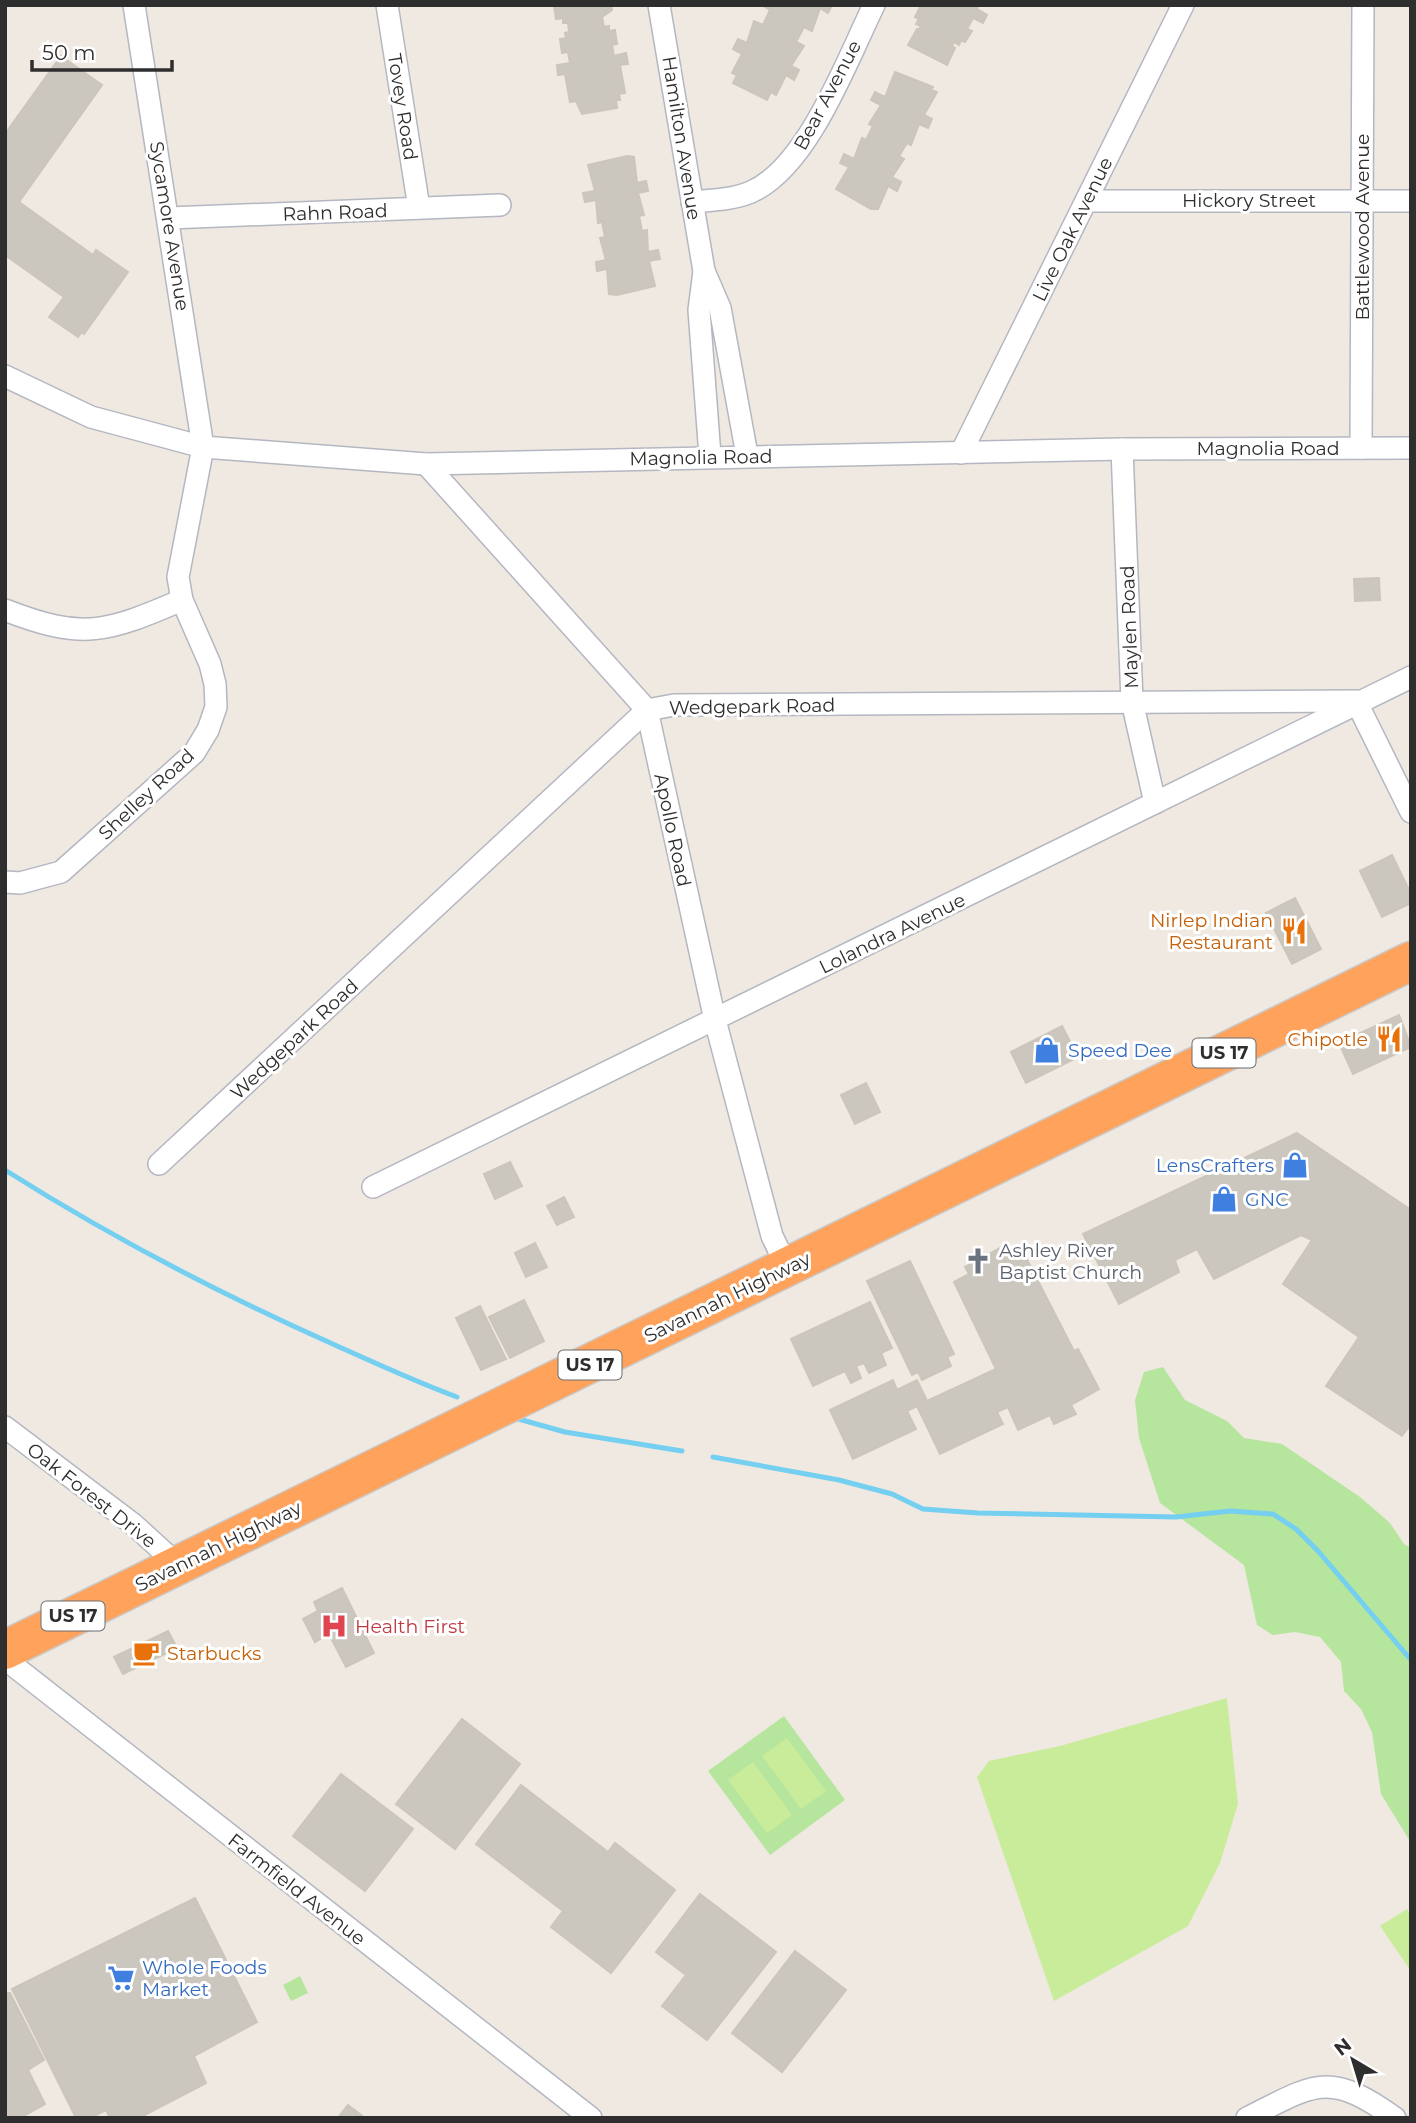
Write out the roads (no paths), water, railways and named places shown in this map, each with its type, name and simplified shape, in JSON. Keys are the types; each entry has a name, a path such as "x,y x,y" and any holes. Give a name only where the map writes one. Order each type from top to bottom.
{"highway":[{"name":"Savannah Highway","path":"5,1650 1411,961"}],"street":[{"name":"Sycamore Avenue","path":"134,5 203,447"},
{"name":"Tovey Road","path":"387,5 419,208"},
{"name":"Hamilton Avenue","path":"659,5 704,271 720,308 747,455"},
{"name":"Bear Avenue","path":"692,202 735,198 768,183 786,166 804,143 874,5"},
{"name":"Live Oak Avenue","path":"961,453 1183,5"},
{"name":"Battlewood Avenue","path":"1361,448 1363,5"},
{"name":"Hickory Street","path":"1087,201 1411,201"},
{"name":"Rahn Road","path":"169,218 500,205"},
{"name":"Hamilton Avenue","path":"704,271 699,310 710,456"},
{"path":"704,371 731,368"},
{"name":"Magnolia Road","path":"5,376 91,417 203,447 426,464 747,455 1411,448"},
{"name":"Shelley Road","path":"5,882 20,883 61,872 194,753 201,741 216,708 215,684 210,664 182,600 178,577 180,552 203,447"},
{"name":"Maylen Road","path":"1122,449 1132,701 1155,803"},
{"name":"Apollo Road","path":"426,464 648,710 715,1020 772,1236 788,1267"},
{"path":"5,610 66,630 90,630 141,617 182,600"},
{"name":"Lolandra Avenue","path":"373,1187 1155,803 1356,701 1411,677"},
{"path":"1356,701 1411,812"},
{"name":"Wedgepark Road","path":"159,1164 648,710 674,705 1356,701"},
{"name":"Oak Forest Drive","path":"5,1427 133,1524 178,1565"},
{"name":"Farmfield Avenue","path":"5,1659 590,2118"},
{"path":"1247,2118 1298,2092 1327,2085 1355,2092 1395,2118"}],"waterway":[{"path":"5,1170 85,1218 208,1285 365,1359 457,1397"},
{"path":"515,1418 565,1432 682,1451"},
{"path":"713,1457 839,1480 892,1494 923,1509 978,1513 1176,1517 1230,1511 1273,1514 1296,1529 1318,1551 1411,1660"}],"place":[{"name":"Nirlep Indian Restaurant","path":"1294,931"},
{"name":"Chipotle","path":"1389,1039"},
{"name":"Speed Dee","path":"1047,1050"},
{"name":"LensCrafters","path":"1295,1165"},
{"name":"GNC","path":"1224,1199"},
{"name":"Ashley River Baptist Church","path":"978,1261"},
{"name":"Health First","path":"334,1626"},
{"name":"Starbucks","path":"146,1653"},
{"name":"Whole Foods Market","path":"121,1978"}]}
